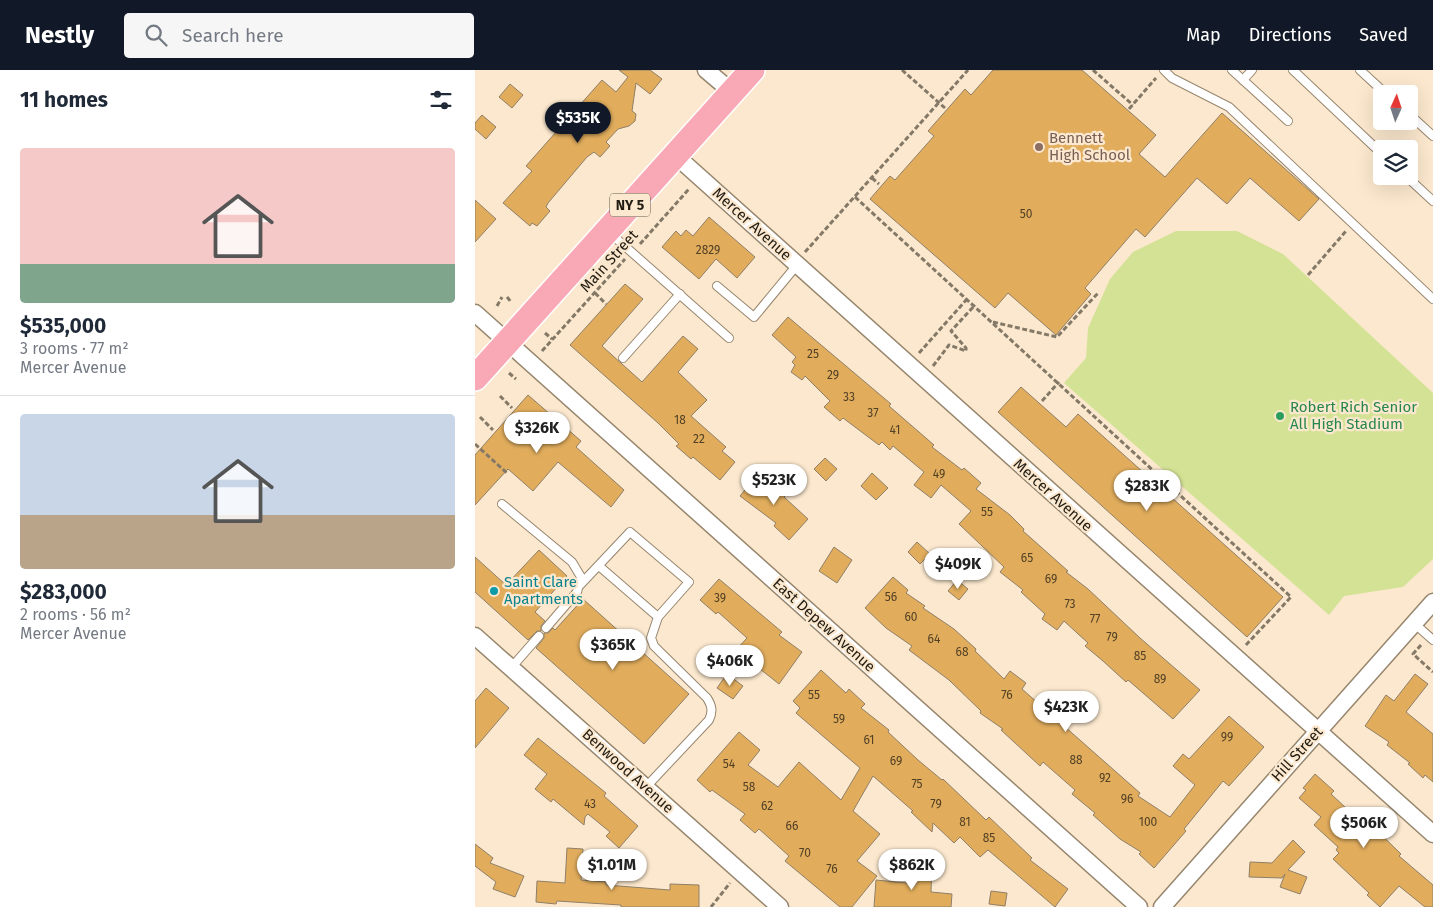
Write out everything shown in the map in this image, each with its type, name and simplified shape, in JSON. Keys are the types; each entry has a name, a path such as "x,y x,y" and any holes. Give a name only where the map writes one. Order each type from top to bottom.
{"main road":[{"name":"NY 5","path":"475,378 752,70"}],"street":[{"path":"706,70 732,92"},
{"name":"Mercer Avenue","path":"675,155 1433,834"},
{"name":"East Depew Avenue","path":"475,313 1139,907"},
{"name":"Hill Street","path":"1162,907 1433,602"},
{"name":"Benwood Avenue","path":"475,636 780,907"}],"lane":[{"path":"1164,70 1172,78 1229,107 1433,299"},
{"path":"1232,70 1288,120"},
{"path":"1243,80 1252,70"},
{"path":"1293,70 1373,145"},
{"path":"1360,70 1376,85"},
{"path":"1418,122 1433,136"},
{"path":"1416,185 1433,201"},
{"path":"607,231 729,338"},
{"path":"717,286 754,317 797,265"},
{"path":"623,358 680,294"},
{"path":"503,504 571,562 581,577 581,586"},
{"path":"546,628 630,532 689,582 658,617 651,638 654,646 707,698 712,706 712,713 709,720 646,787"},
{"path":"599,566 658,617"},
{"path":"1415,624 1433,640"},
{"path":"511,668 539,636"}],"path":[{"path":"902,70 945,108"},
{"path":"811,246 968,70"},
{"path":"1093,70 1133,106"},
{"path":"1129,110 1158,76"},
{"path":"872,178 879,184"},
{"name":"Main Street","path":"542,351 689,190"},
{"path":"855,197 1059,382 1291,597 1245,647"},
{"path":"1308,275 1352,223"},
{"path":"993,322 1057,337 1099,292"},
{"path":"595,293 606,304"},
{"path":"507,297 511,302"},
{"path":"497,306 502,298"},
{"path":"917,354 967,299"},
{"path":"932,367 949,344 966,351 966,348 951,331 975,305"},
{"path":"545,333 552,339"},
{"path":"509,373 516,379"},
{"path":"1042,401 1059,382"},
{"path":"499,396 512,408"},
{"path":"480,418 493,430"},
{"path":"475,444 508,474"},
{"path":"1422,644 1413,654 1433,672"},
{"path":"711,907 729,884"}],"green space":[{"path":"1176,231 1237,231 1283,254 1433,393 1433,559 1403,587 1344,596 1329,615 1064,383 1086,358 1088,328 1110,279 1133,252"}],"building":[{"path":"619,70 650,70 662,79 650,94 636,83 632,111 636,114 635,121 629,126 618,129 606,142 610,146 600,157 594,152 587,157 548,203 546,207 550,211 537,226 532,223 530,226 503,203 532,171 526,166 602,80 616,92 628,77"},
{"path":"993,70 1082,70 1156,135 1139,154 1165,177 1222,113 1319,199 1299,221 1250,178 1227,204 1197,178 1145,237 1136,229 1085,288 1091,294 1056,335 1008,293 995,308 870,199 890,176 895,180 934,136 928,131 965,89 971,95"},
{"path":"510,84 523,95 512,108 499,97"},
{"path":"482,115 496,127 486,139 475,129 475,123"},
{"path":"475,200 496,219 475,242"},
{"path":"709,217 755,257 737,278 716,259 699,279 662,247 676,231 681,236 686,230 693,236"},
{"path":"625,284 643,299 602,346 642,382 683,336 698,349 678,372 707,400 691,416 726,447 722,451 735,462 720,480 693,457 691,459 676,446 679,444 658,423 570,345"},
{"path":"788,317 891,404 889,406 934,445 932,447 962,470 964,468 981,483 976,489 1010,515 1024,529 1023,531 1068,571 1066,572 1088,589 1140,638 1200,690 1173,719 1128,680 1126,682 1085,646 1088,643 1064,621 1057,630 1042,619 1045,614 1021,592 1023,590 1000,572 1004,567 959,524 971,511 941,485 931,498 914,485 924,472 893,446 890,450 882,442 879,445 843,418 840,421 824,407 830,401 805,376 802,380 791,372 795,365 792,362 796,357 772,335"},
{"path":"1021,387 1066,427 1078,414 1283,597 1247,637 998,412"},
{"path":"528,395 581,441 576,447 624,490 611,507 558,462 533,491 508,469 475,505 475,455"},
{"path":"825,458 837,469 826,481 814,469"},
{"path":"872,473 888,488 876,500 861,486"},
{"path":"758,474 785,496 808,519 789,540 774,526 776,523 740,496"},
{"path":"917,542 930,554 920,564 908,552"},
{"path":"834,547 852,560 837,583 819,571"},
{"name":"Saint Clare Apartments","path":"539,550 567,576 535,612 545,621 541,626 541,631 537,631 528,640 475,592 475,557 506,585"},
{"path":"893,577 908,590 906,593 925,606 923,608 954,629 976,649 975,651 1004,679 1010,671 1026,683 1022,689 1140,793 1138,796 1170,817 1195,785 1173,766 1183,754 1189,759 1229,716 1264,747 1229,786 1223,781 1184,829 1186,831 1154,868 1139,854 1141,852 1120,839 1093,815 1095,813 1072,794 1075,790 1043,762 1040,766 1001,730 1003,729 980,713 981,711 949,680 909,650 912,646 886,628 865,608"},
{"path":"719,579 782,632 779,635 802,652 779,684 736,650 747,638 718,612 716,614 700,600"},
{"path":"957,580 968,589 959,600 948,591"},
{"path":"583,599 689,694 644,744 536,648 544,638 544,633 548,633 553,628 555,630"},
{"path":"821,670 846,693 849,689 865,704 861,708 889,730 888,732 918,760 943,779 986,820 989,817 1032,858 1030,860 1068,889 1055,907 988,850 980,857 960,837 954,843 933,823 932,832 911,812 913,811 873,776 853,811 880,834 857,861 877,876 852,907 840,907 785,861 789,856 759,829 755,833 740,820 745,814 712,790 710,792 697,780 739,732 760,750 748,765 778,787 799,762 841,800 860,768 796,713 800,708 793,701"},
{"path":"727,674 743,686 733,699 717,688"},
{"path":"1415,674 1428,684 1406,712 1433,734 1433,782 1425,775 1423,778 1408,764 1410,763 1387,745 1389,742 1365,726 1386,695 1394,701"},
{"path":"486,688 509,708 475,748 475,701"},
{"path":"538,738 606,793 604,796 638,826 619,848 606,836 610,832 588,814 585,817 584,825 553,799 551,802 535,789 547,774 524,755"},
{"path":"1315,774 1334,791 1331,794 1361,822 1364,818 1401,854 1399,856 1433,885 1433,907 1425,907 1399,886 1380,907 1367,895 1369,893 1333,859 1339,853 1336,850 1338,847 1314,825 1321,817 1299,798 1306,790 1303,788"},
{"path":"1293,840 1305,852 1288,870 1307,877 1300,894 1280,887 1285,874 1282,878 1249,877 1250,862 1272,863"},
{"path":"475,844 493,858 490,863 524,876 515,897 493,889 496,882 475,866"},
{"path":"567,848 583,849 581,880 606,882 606,885 670,890 670,884 699,885 699,907 621,907 621,905 557,901 556,904 536,902 537,881 565,883"},
{"path":"916,858 932,859 931,892 952,894 951,907 874,907 876,880 916,884"},
{"path":"991,891 1007,893 1005,906 989,904"}],"place":[{"name":"Bennett High School","path":"1039,147"},
{"name":"Robert Rich Senior All High Stadium","path":"1280,416"},
{"name":"Saint Clare Apartments","path":"494,591"}]}
